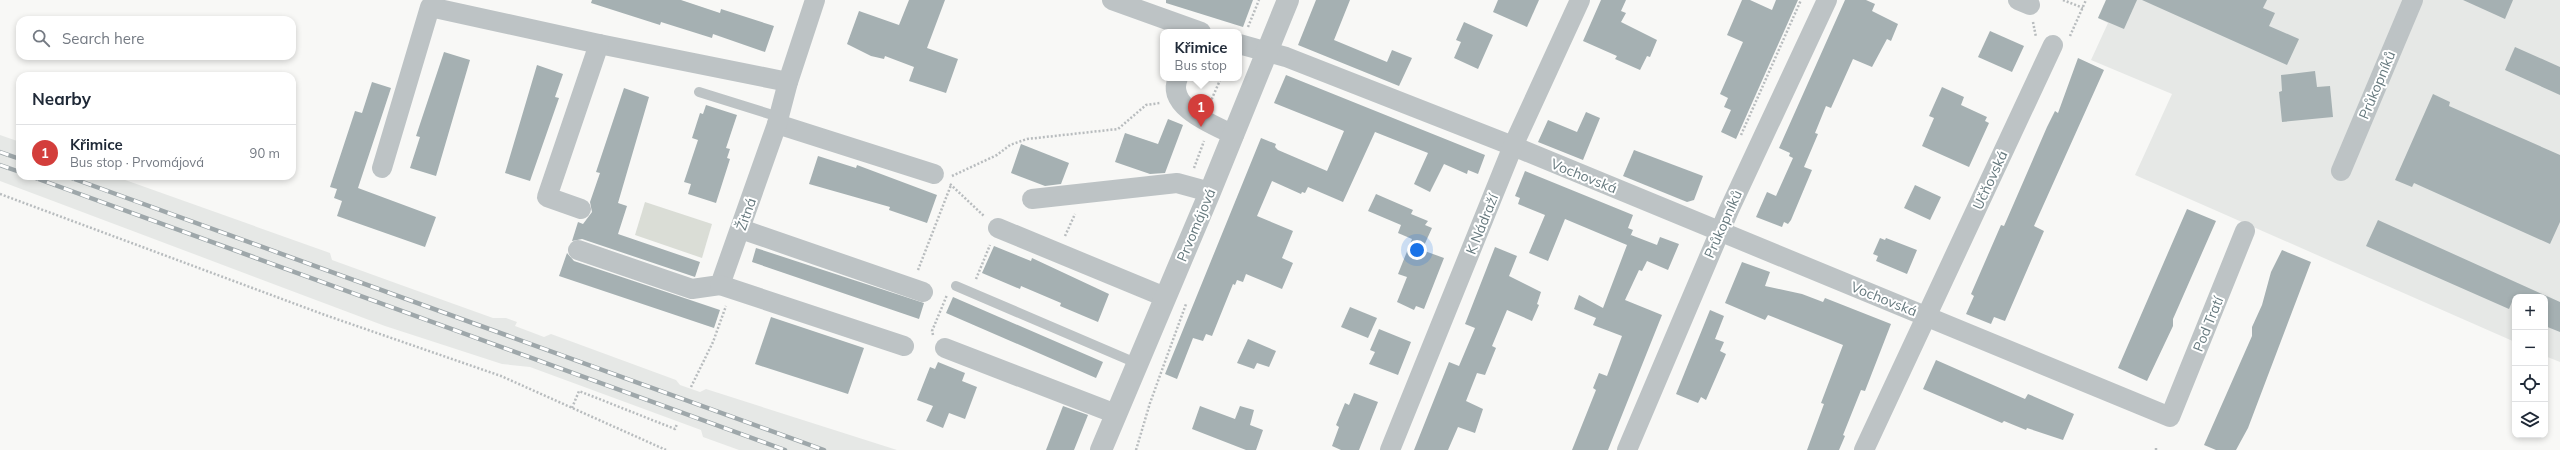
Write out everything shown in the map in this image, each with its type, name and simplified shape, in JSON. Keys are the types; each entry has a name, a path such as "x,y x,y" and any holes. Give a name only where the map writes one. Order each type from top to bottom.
{"street":[{"name":"Žitná","path":"720,285 778,121 788,82 816,0"},
{"path":"1112,0 1190,29"},
{"name":"Prvomájová","path":"1101,450 1136,363 1234,135 1288,0"},
{"name":"K Nádraží","path":"1390,450 1513,146 1580,0"},
{"name":"Průkopníků","path":"1627,450 1719,232 1827,0"},
{"name":"Průkopníků","path":"2341,171 2414,0"},
{"path":"382,168 427,2 598,44 788,82"},
{"name":"Vochovská","path":"1243,37 1268,50 1513,146 1926,316"},
{"path":"581,209 547,197 598,44"},
{"name":"Učňovská","path":"1864,450 2053,45"},
{"path":"1177,81 1175,85 1178,100 1203,121 1234,135"},
{"path":"778,121 934,174"},
{"path":"1032,198 1177,183 1210,192"},
{"path":"998,228 1165,297"},
{"path":"741,229 916,290"},
{"name":"Pod Tratí","path":"1926,316 2170,416 2245,231"},
{"path":"578,250 692,289 720,285 904,346"},
{"path":"945,348 1116,414"}],"lane":[{"path":"699,92 778,121"},
{"path":"956,286 1136,363"}],"path":[{"path":"1243,37 1259,0"},
{"path":"2063,0 2083,8"},
{"path":"970,292 998,228 946,179 1021,141 1118,129 1146,105 1178,100"},
{"path":"916,290 951,185"},
{"path":"1058,252 1084,193"},
{"path":"0,194 326,315 501,376 665,450"},
{"path":"945,348 934,344 932,331 948,293 956,286"},
{"path":"1136,450 1174,337"},
{"path":"572,408 579,391 675,429 677,424"}],"shaded area":[{"path":"2106,0 2560,0 2560,362 2548,357 2548,294 2512,294 2512,341 2135,175 2172,94 2091,60 2108,23 2098,18"},
{"path":"0,135 16,141 16,180 125,180 330,253 332,260 493,318 506,318 517,322 515,326 544,337 551,334 676,380 680,385 700,392 706,389 897,450 739,450 703,437 701,430 530,367 502,364 385,326 0,181"},
{"path":"645,202 712,224 702,258 635,235"}],"building":[{"path":"592,0 681,0 720,13 721,9 774,26 765,52 713,34 712,38 661,22 660,25 591,3"},
{"path":"909,0 945,0 927,48 958,59 946,93 909,81 914,67 885,56 884,59 871,56 847,44 859,11 899,25"},
{"path":"1166,0 1253,0 1243,27 1166,3"},
{"path":"1316,0 1350,0 1334,40 1387,62 1392,50 1412,58 1399,86 1298,45"},
{"path":"1498,0 1539,0 1527,27 1493,12"},
{"path":"1601,0 1626,0 1621,11 1626,13 1621,22 1657,40 1650,57 1647,56 1640,70 1615,59 1617,56 1583,41"},
{"path":"1742,0 1750,0 1772,10 1776,0 1798,0 1736,139 1721,132 1731,110 1724,107 1728,98 1720,94 1743,42 1727,35"},
{"path":"1845,0 1866,0 1875,4 1872,11 1898,24 1891,41 1887,39 1872,67 1853,59 1831,108 1826,106 1815,133 1818,134 1804,167 1812,170 1791,220 1788,224 1784,222 1782,227 1756,217 1767,192 1776,196 1793,158 1789,156 1790,153 1779,148"},
{"path":"2106,0 2137,0 2124,29 2098,18"},
{"path":"2142,0 2267,0 2263,8 2275,13 2269,26 2299,39 2287,65"},
{"path":"2463,0 2513,0 2505,19"},
{"path":"1464,22 1493,35 1478,69 1454,58 1461,42 1456,40"},
{"path":"1990,31 2024,46 2012,72 1978,57"},
{"path":"2515,47 2560,67 2560,95 2505,70"},
{"path":"444,52 470,60 436,176 410,168 420,137 416,136"},
{"path":"2078,58 2104,70 2034,226 2044,231 2005,321 1994,317 1991,324 1966,314 1974,296 1971,294 2001,225 2004,226 2047,127 2055,111 2058,113"},
{"path":"537,65 563,74 555,97 559,98 530,181 505,173"},
{"path":"2315,71 2317,87 2330,86 2333,117 2282,122 2279,92 2282,91 2281,75"},
{"path":"1286,75 1485,155 1478,174 1468,170 1467,174 1444,164 1430,192 1414,184 1428,153 1375,132 1343,202 1308,187 1305,193 1302,192 1301,194 1272,181 1257,216 1293,231 1282,258 1293,263 1282,289 1246,274 1243,282 1237,280 1235,285 1233,284 1212,336 1206,334 1203,341 1193,338 1177,379 1165,374 1261,138 1276,144 1275,147 1278,150 1327,171 1344,131 1274,103"},
{"path":"372,82 391,88 358,188 436,217 425,247 337,216 342,201 334,198 337,189 330,187 355,111 362,113"},
{"path":"1942,87 1964,97 1961,105 1987,117 1985,121 1989,123 1969,167 1922,146 1934,118 1929,116"},
{"path":"624,88 649,97 618,203 627,206 618,234 700,262 695,277 582,239 572,241 578,222 583,224 592,212 590,202 600,173 596,172"},
{"path":"2433,94 2450,102 2449,106 2560,155 2560,222 2550,244 2414,183 2412,187 2395,180"},
{"path":"706,105 737,115 726,148 730,149 727,158 730,159 716,203 688,194 691,184 684,182 698,140 692,138 700,113 703,114"},
{"path":"1586,112 1600,118 1583,160 1538,142 1548,120 1577,132"},
{"path":"1168,119 1183,125 1165,173 1150,174 1115,162 1125,133 1158,144"},
{"path":"1021,144 1069,163 1061,184 1045,186 1011,173"},
{"path":"1634,150 1703,176 1694,200 1687,202 1623,176"},
{"path":"818,156 856,168 857,165 937,195 927,223 889,210 890,207 809,184"},
{"path":"1525,171 1633,215 1628,228 1633,230 1630,237 1631,235 1657,245 1660,237 1679,244 1668,270 1647,261 1642,271 1639,270 1625,300 1662,315 1608,450 1572,450 1596,390 1593,388 1599,373 1607,376 1622,336 1593,325 1596,318 1574,309 1579,295 1603,308 1627,245 1565,219 1548,261 1529,253 1545,215 1518,204 1520,198 1515,196"},
{"path":"1915,185 1941,197 1930,220 1904,208"},
{"path":"1376,194 1413,210 1411,214 1428,221 1425,225 1432,228 1422,250 1444,258 1424,309 1416,306 1414,310 1397,302 1407,277 1398,274 1412,239 1398,233 1401,225 1368,211"},
{"path":"2187,209 2216,221 2173,319 2173,326 2147,381 2118,368"},
{"path":"2378,220 2542,294 2512,294 2512,302 2509,309 2366,246"},
{"path":"1880,238 1885,240 1886,238 1917,250 1907,274 1876,261 1878,256 1873,254"},
{"path":"994,246 1031,261 1032,258 1109,294 1098,322 1060,306 1061,303 1021,286 1020,289 982,273"},
{"path":"1495,247 1517,256 1509,276 1541,292 1537,304 1539,305 1532,321 1507,310 1492,346 1496,348 1485,375 1477,373 1466,401 1483,409 1475,433 1458,427 1448,450 1414,450 1449,362 1459,366 1475,328 1465,324"},
{"path":"756,248 924,303 919,319 752,262"},
{"path":"2282,250 2311,262 2248,428 2236,450 2216,450 2204,445 2252,336 2252,327 2262,305 2271,272"},
{"path":"567,253 574,261 720,310 714,328 559,276"},
{"path":"1742,262 1770,272 1765,286 1802,294 1823,302 1825,298 1891,324 1865,391 1861,390 1843,435 1845,436 1839,450 1807,450 1824,404 1821,403 1843,345 1768,315 1765,320 1725,303"},
{"path":"953,297 1103,362 1096,378 946,313"},
{"path":"2548,297 2560,302 2560,332 2548,327"},
{"path":"1350,307 1377,318 1368,338 1341,327"},
{"path":"1710,310 1724,316 1715,339 1724,342 1720,351 1726,354 1706,400 1701,397 1698,403 1676,394"},
{"path":"771,317 864,348 848,394 755,364"},
{"path":"1379,329 1411,342 1398,375 1369,364 1375,352 1370,350"},
{"path":"1248,339 1276,351 1269,367 1257,363 1254,369 1237,363"},
{"path":"1936,360 2025,399 2028,394 2074,414 2063,440 2027,428 2026,430 2004,421 2002,423 1923,389"},
{"path":"938,362 965,373 962,381 977,387 965,419 949,413 943,428 926,421 933,406 917,400 930,367 935,369"},
{"path":"1354,393 1378,402 1359,450 1341,450 1332,446 1339,427 1336,425 1345,403 1349,405"},
{"path":"1063,406 1088,415 1074,450 1046,450"},
{"path":"1200,406 1235,419 1240,406 1254,410 1250,425 1263,430 1256,450 1246,450 1192,429"}],"railway":[{"path":"0,152 16,158"},
{"path":"0,165 16,171"},
{"path":"41,180 785,450"},
{"path":"77,180 824,450"}],"place":[{"name":"Křimice","path":"1201,127"}]}
